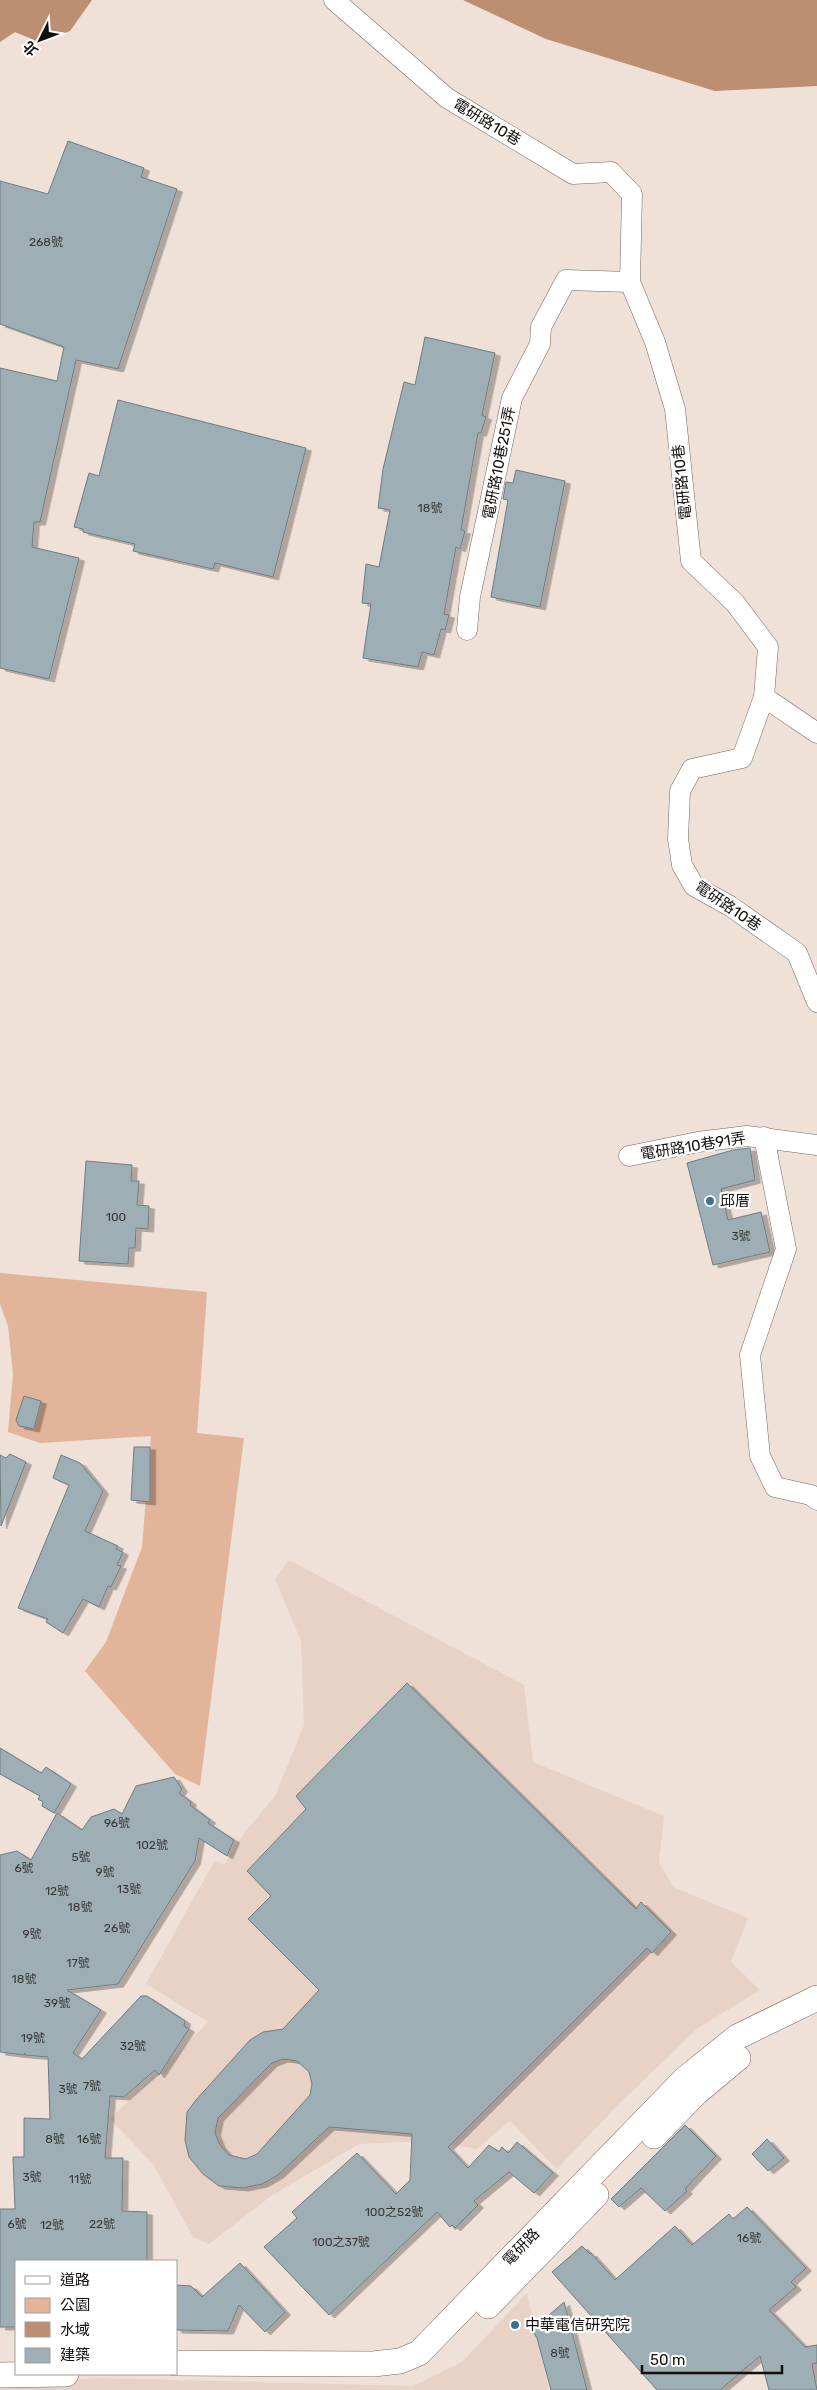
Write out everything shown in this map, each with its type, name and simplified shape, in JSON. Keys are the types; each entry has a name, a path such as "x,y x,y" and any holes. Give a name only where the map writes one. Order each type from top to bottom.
{"street":[{"name":"電研路10巷","path":"334,0 447,98 573,174 611,172 632,194 630,282 655,342 674,409 691,561 735,603 768,647 764,697 742,758 692,769 680,791 678,839 682,865 694,886 730,906 797,953 817,1002"},
{"name":"電研路10巷251弄","path":"467,630 472,588 512,398 540,344 541,327 566,280 630,282"},
{"path":"764,697 817,733"},
{"name":"電研路10巷91弄","path":"629,1156 698,1142 747,1136 817,1144"},
{"path":"764,1137 786,1249 750,1355 760,1456 775,1486 811,1495 817,1500"},
{"name":"電研路","path":"178,2363 373,2364 400,2361 418,2353 686,2079 737,2037 817,1998"},
{"name":"電研路","path":"178,2372 380,2380 424,2366 450,2343 539,2255 696,2093 752,2046 817,2014"},
{"path":"0,2362 15,2362"},
{"path":"0,2375 15,2375"}],"shaded area":[{"path":"289,1560 524,1685 533,1762 664,1816 659,1862 673,1887 748,1918 731,1962 760,1990 698,2028 619,2104 557,2169 510,2121 477,2149 428,2141 359,2144 271,2196 209,2244 193,2237 153,2164 110,2119 208,2022 146,1984 215,1860 224,1865 238,1841 275,1796 304,1725 301,1641 275,1579"},
{"name":"中華電信研究院","path":"527,2293 549,2390 0,2390 0,2388 96,2378 413,2386 462,2362"}],"green space":[{"path":"0,1273 207,1292 197,1433 244,1438 200,1786 175,1774 85,1671 106,1642 142,1547 151,1436 40,1443 8,1432 13,1374 8,1326 0,1304"}],"water":[{"path":"0,0 92,0 70,31 41,43 15,32 0,42"},
{"path":"463,0 817,0 817,86 715,91 546,39"}],"building":[{"path":"68,141 144,168 141,177 177,189 118,369 76,360 40,522 34,522 32,547 79,558 49,679 0,668 0,368 57,381 64,347 0,324 0,181 48,194"},
{"path":"425,337 495,353 482,415 486,417 481,433 478,433 461,530 465,531 460,549 456,547 444,614 449,615 445,630 441,629 434,655 422,652 418,667 363,658 371,604 362,603 366,564 379,567 390,510 378,508 383,469 404,382 415,385"},
{"path":"118,400 306,448 273,577 215,563 213,569 133,551 135,544 83,532 83,529 74,527 89,473 99,476"},
{"path":"516,470 565,481 540,607 491,597 508,500 503,499 506,482 513,483"},
{"name":"邱厝","path":"750,1148 755,1180 721,1189 728,1220 761,1212 770,1252 713,1265 687,1163 733,1150"},
{"path":"86,1161 132,1165 131,1181 139,1181 137,1205 149,1206 148,1229 136,1228 135,1248 129,1248 128,1264 79,1261"},
{"path":"24,1396 41,1401 34,1429 19,1426 16,1420"},
{"path":"134,1447 150,1447 150,1502 131,1500"},
{"path":"10,1454 26,1462 1,1526 0,1455 6,1458"},
{"path":"61,1455 80,1463 103,1491 85,1531 118,1546 116,1549 123,1552 117,1565 121,1566 111,1587 108,1586 99,1607 83,1599 63,1633 46,1622 48,1619 18,1608 69,1485 53,1478"},
{"path":"407,1683 636,1909 641,1902 671,1932 652,1953 647,1948 448,2147 468,2168 489,2145 499,2152 502,2147 508,2153 517,2142 553,2173 534,2193 509,2172 474,2201 478,2205 455,2228 452,2225 450,2227 437,2212 329,2315 264,2247 297,2218 292,2212 357,2153 396,2194 410,2180 412,2134 329,2127 278,2175 262,2184 243,2188 219,2186 203,2174 189,2157 185,2140 187,2112 196,2100 250,2040 263,2032 283,2029 319,1990 248,1919 271,1896 247,1871 306,1809 296,1796","holes":["283,2059 297,2061 309,2072 312,2084 310,2095 257,2154 246,2159 229,2155 220,2145 215,2133 218,2118 272,2063"]},
{"path":"0,1748 41,1773 46,1767 71,1784 54,1813 42,1806 43,1802 38,1799 40,1796 0,1774"},
{"path":"174,1777 182,1789 179,1793 191,1802 190,1805 210,1820 208,1823 234,1840 227,1856 199,1838 195,1861 118,1984 67,1990 101,2010 73,2053 82,2059 141,1996 147,1996 185,2021 184,2026 189,2029 159,2075 155,2070 124,2097 110,2096 105,2158 123,2158 122,2211 147,2212 147,2260 15,2260 15,2327 0,2327 0,2209 15,2209 13,2157 24,2157 24,2118 50,2119 48,2057 25,2055 25,2053 24,2055 0,2052 0,1855 17,1851 31,1860 57,1813 82,1830 91,1817 114,1809 122,1814 136,1786"},
{"path":"685,2125 716,2156 685,2189 687,2191 665,2211 641,2188 619,2207 611,2199"},
{"path":"767,2139 784,2158 768,2171 752,2154"},
{"path":"747,2207 806,2268 791,2282 796,2287 769,2310 805,2347 817,2345 817,2363 812,2364 817,2390 769,2390 760,2356 720,2390 657,2390 552,2272 582,2246 591,2253 615,2280 675,2226 692,2245 729,2214 733,2219"},
{"path":"240,2263 285,2312 265,2332 239,2305 228,2331 178,2330 178,2285 191,2286 202,2297"},
{"path":"564,2302 587,2390 551,2390 537,2338 532,2330"}],"place":[{"name":"邱厝","path":"710,1201"},
{"name":"中華電信研究院","path":"515,2325"}]}
